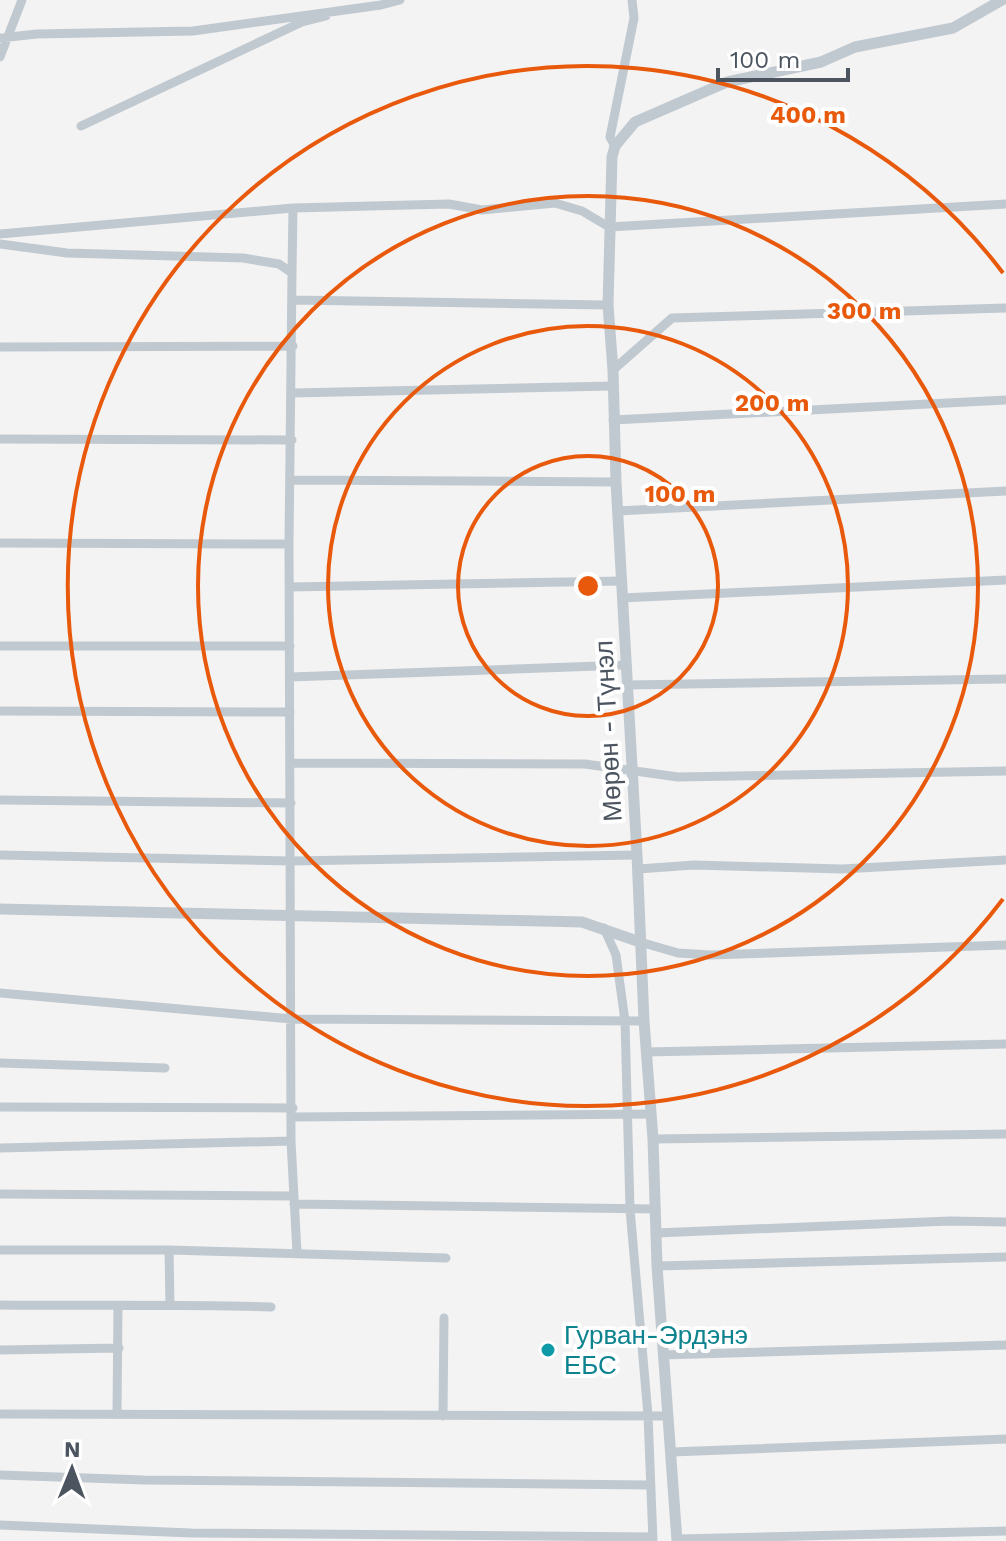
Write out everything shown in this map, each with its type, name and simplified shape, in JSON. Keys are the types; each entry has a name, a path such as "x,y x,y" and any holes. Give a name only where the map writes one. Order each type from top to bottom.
{"street":[{"path":"0,57 4,37 22,0"},
{"path":"4,37 193,31 400,0"},
{"path":"632,0 634,18 610,137 615,146 635,122 727,82 821,62 855,47 953,28 1002,0"},
{"path":"81,126 302,22 362,7"},
{"name":"Мөрөн - Түнэл","path":"615,146 612,157 608,305 617,511 653,1139 657,1266 677,1540"},
{"path":"0,234 293,208 449,204 482,210 555,203 582,211 609,227 1006,204"},
{"path":"293,208 289,544 291,1141 297,1253"},
{"path":"0,244 67,253 243,258 279,264 292,273"},
{"path":"293,300 608,305"},
{"path":"613,370 672,318 1006,308"},
{"path":"0,347 293,346"},
{"path":"293,393 613,386"},
{"path":"613,420 1006,400"},
{"path":"0,439 292,440"},
{"path":"290,480 616,482"},
{"path":"617,511 1006,491"},
{"path":"0,543 289,544"},
{"path":"622,598 1006,580"},
{"path":"290,587 622,581"},
{"path":"0,646 290,646"},
{"path":"290,677 627,665"},
{"path":"628,685 1006,679"},
{"path":"0,711 290,712"},
{"path":"291,763 585,764 678,777 1006,771"},
{"path":"0,800 291,803"},
{"path":"0,855 291,861 637,855"},
{"path":"638,869 694,865 842,869 1006,860"},
{"path":"0,909 582,922 678,953 710,955 1006,945"},
{"path":"0,1525 191,1533 653,1539 648,1415 630,1209 625,1021 616,955 604,928"},
{"path":"0,993 292,1019 644,1021"},
{"path":"646,1052 1006,1044"},
{"path":"0,1063 165,1068"},
{"path":"0,1107 293,1113 651,1114"},
{"path":"653,1139 1006,1134"},
{"path":"0,1148 291,1141"},
{"path":"0,1194 656,1209"},
{"path":"656,1233 950,1221 1006,1222"},
{"path":"0,1250 169,1250 446,1258"},
{"path":"169,1250 170,1304"},
{"path":"657,1266 1006,1257"},
{"path":"0,1305 271,1307"},
{"path":"117,1412 118,1306"},
{"path":"443,1416 444,1318"},
{"path":"663,1355 1006,1345"},
{"path":"0,1350 119,1348"},
{"path":"0,1414 666,1416"},
{"path":"671,1452 1006,1439"},
{"path":"0,1475 144,1480 650,1485"},
{"path":"677,1540 1006,1531"}],"place":[{"name":"Гурван-Эрдэнэ ЕБС","path":"548,1350"}]}
